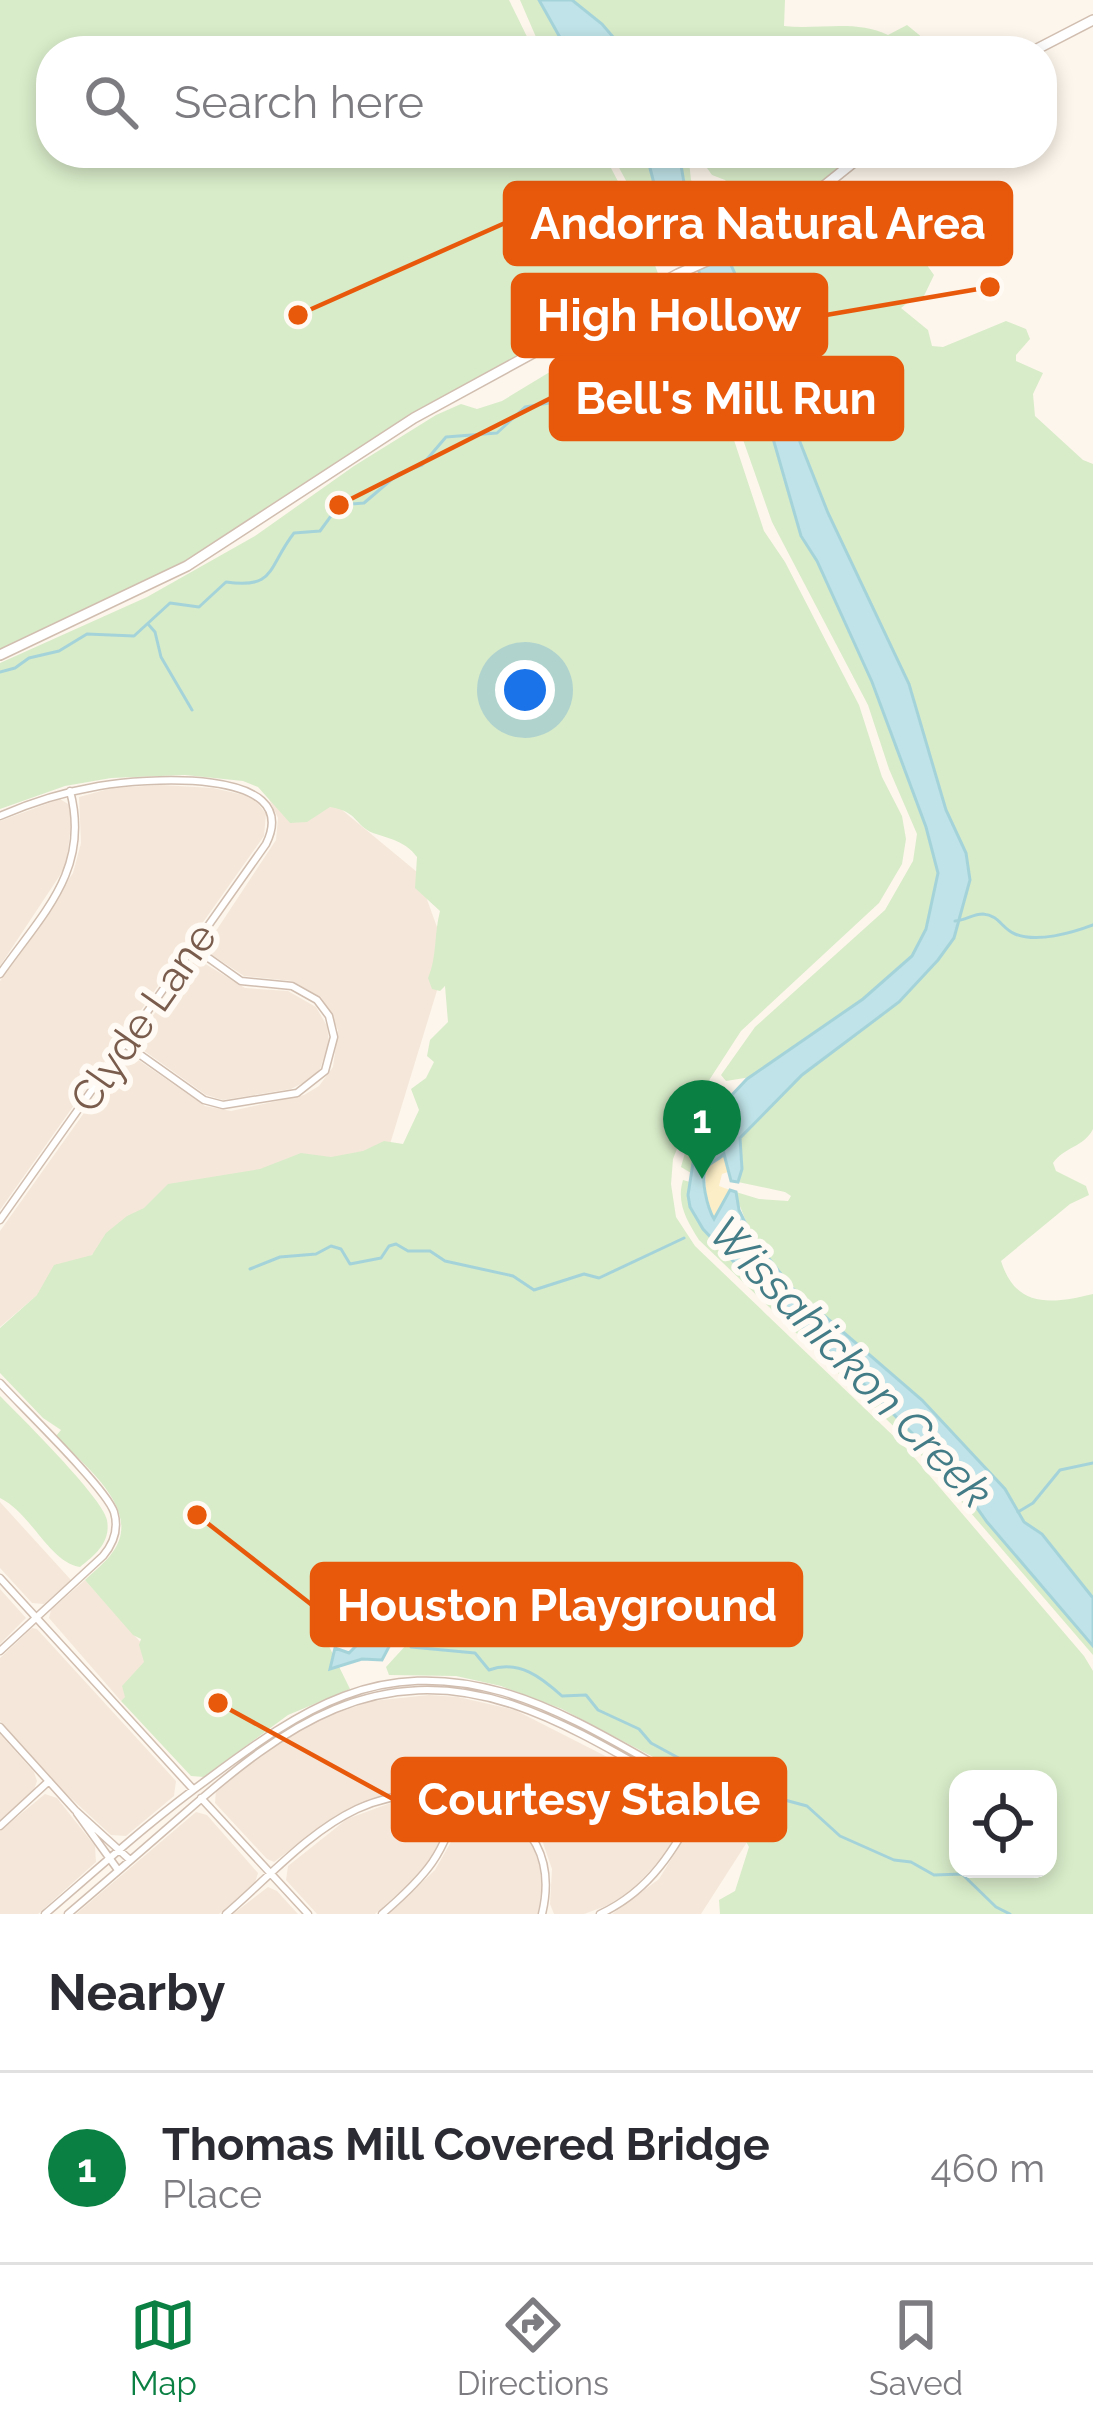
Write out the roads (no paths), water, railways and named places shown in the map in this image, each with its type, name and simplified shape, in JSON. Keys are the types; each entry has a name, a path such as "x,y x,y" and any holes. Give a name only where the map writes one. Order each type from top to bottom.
{"street":[{"path":"1057,39 1093,20"},
{"path":"0,655 187,566 414,418 687,269 767,233 847,168"},
{"name":"Clyde Lane","path":"0,1220 266,844 272,826 270,810 252,792 205,783 140,781 70,791"},
{"path":"0,816 70,791 77,830 68,875 0,974"},
{"path":"125,1044 204,1100 231,1105 291,1094 309,1086 328,1065 334,1036 325,1010 306,992 241,980 193,947"},
{"path":"0,1383 105,1498 113,1510 116,1530 103,1556 0,1651"},
{"path":"0,1579 308,1914"},
{"path":"45,1914 192,1789 278,1726 326,1701 387,1685 440,1682 489,1689 548,1709 701,1790 701,1800 660,1869 629,1898 600,1914"},
{"path":"68,1914 273,1740 322,1712 377,1696 429,1691 482,1697 533,1712 701,1800"},
{"path":"0,1727 75,1810 118,1871"},
{"path":"0,1826 49,1781"},
{"path":"226,1914 325,1828 370,1803 422,1793 459,1796 511,1815 534,1837 548,1872 542,1914"},
{"path":"382,1914 435,1862 451,1830 459,1796"},
{"path":"75,1810 130,1861"}],"water":[{"path":"539,0 572,0 612,36 559,36"},
{"name":"Wissahickon Creek","path":"650,168 682,168 685,189 719,239 742,289 759,315 778,332 800,442 828,513 909,684 946,810 966,853 970,880 954,938 938,960 899,1002 802,1075 740,1138 738,1182 731,1181 724,1154 707,1167 707,1201 714,1219 730,1190 736,1192 752,1237 792,1288 922,1400 1005,1489 1024,1522 1042,1534 1093,1598 1093,1646 987,1522 956,1478 861,1381 748,1277 703,1229 690,1207 698,1131 747,1079 863,999 912,956 926,929 938,873 926,827 872,682 801,536 764,407 719,320 676,216 656,191"},
{"path":"385,1624 391,1628 392,1641 382,1660 362,1659 330,1669 335,1648 349,1653"}],"waterway":[{"path":"687,318 721,319"},
{"path":"0,672 59,651 87,634 134,636 170,603 199,607 226,582 262,579 294,533 320,531 339,505 364,503 398,474 422,465 446,437 497,433 525,407 567,400 606,374 626,347 643,339 655,325 677,320"},
{"path":"148,624 192,710"},
{"path":"955,921 988,915 1015,934 1034,938 1093,925"},
{"name":"Wissahickon Creek","path":"250,1269 331,1246 341,1249 350,1264 381,1258 396,1244 513,1276 534,1290 584,1274 599,1278 684,1238"},
{"path":"1018,1512 1033,1503 1060,1470 1093,1463"},
{"path":"411,1647 475,1653 489,1670 520,1669 562,1696 586,1695 598,1710 639,1729 651,1743 710,1775 752,1777 781,1799 807,1806 840,1836 934,1875 962,1874 1010,1914"}],"place":[{"name":"High Hollow","path":"990,287"},
{"name":"Andorra Natural Area","path":"298,315"},
{"name":"Bell's Mill Run","path":"339,505"},
{"name":"Thomas Mill Covered Bridge","path":"702,1179"},
{"name":"Houston Playground","path":"197,1515"},
{"name":"Courtesy Stable","path":"218,1703"}]}
